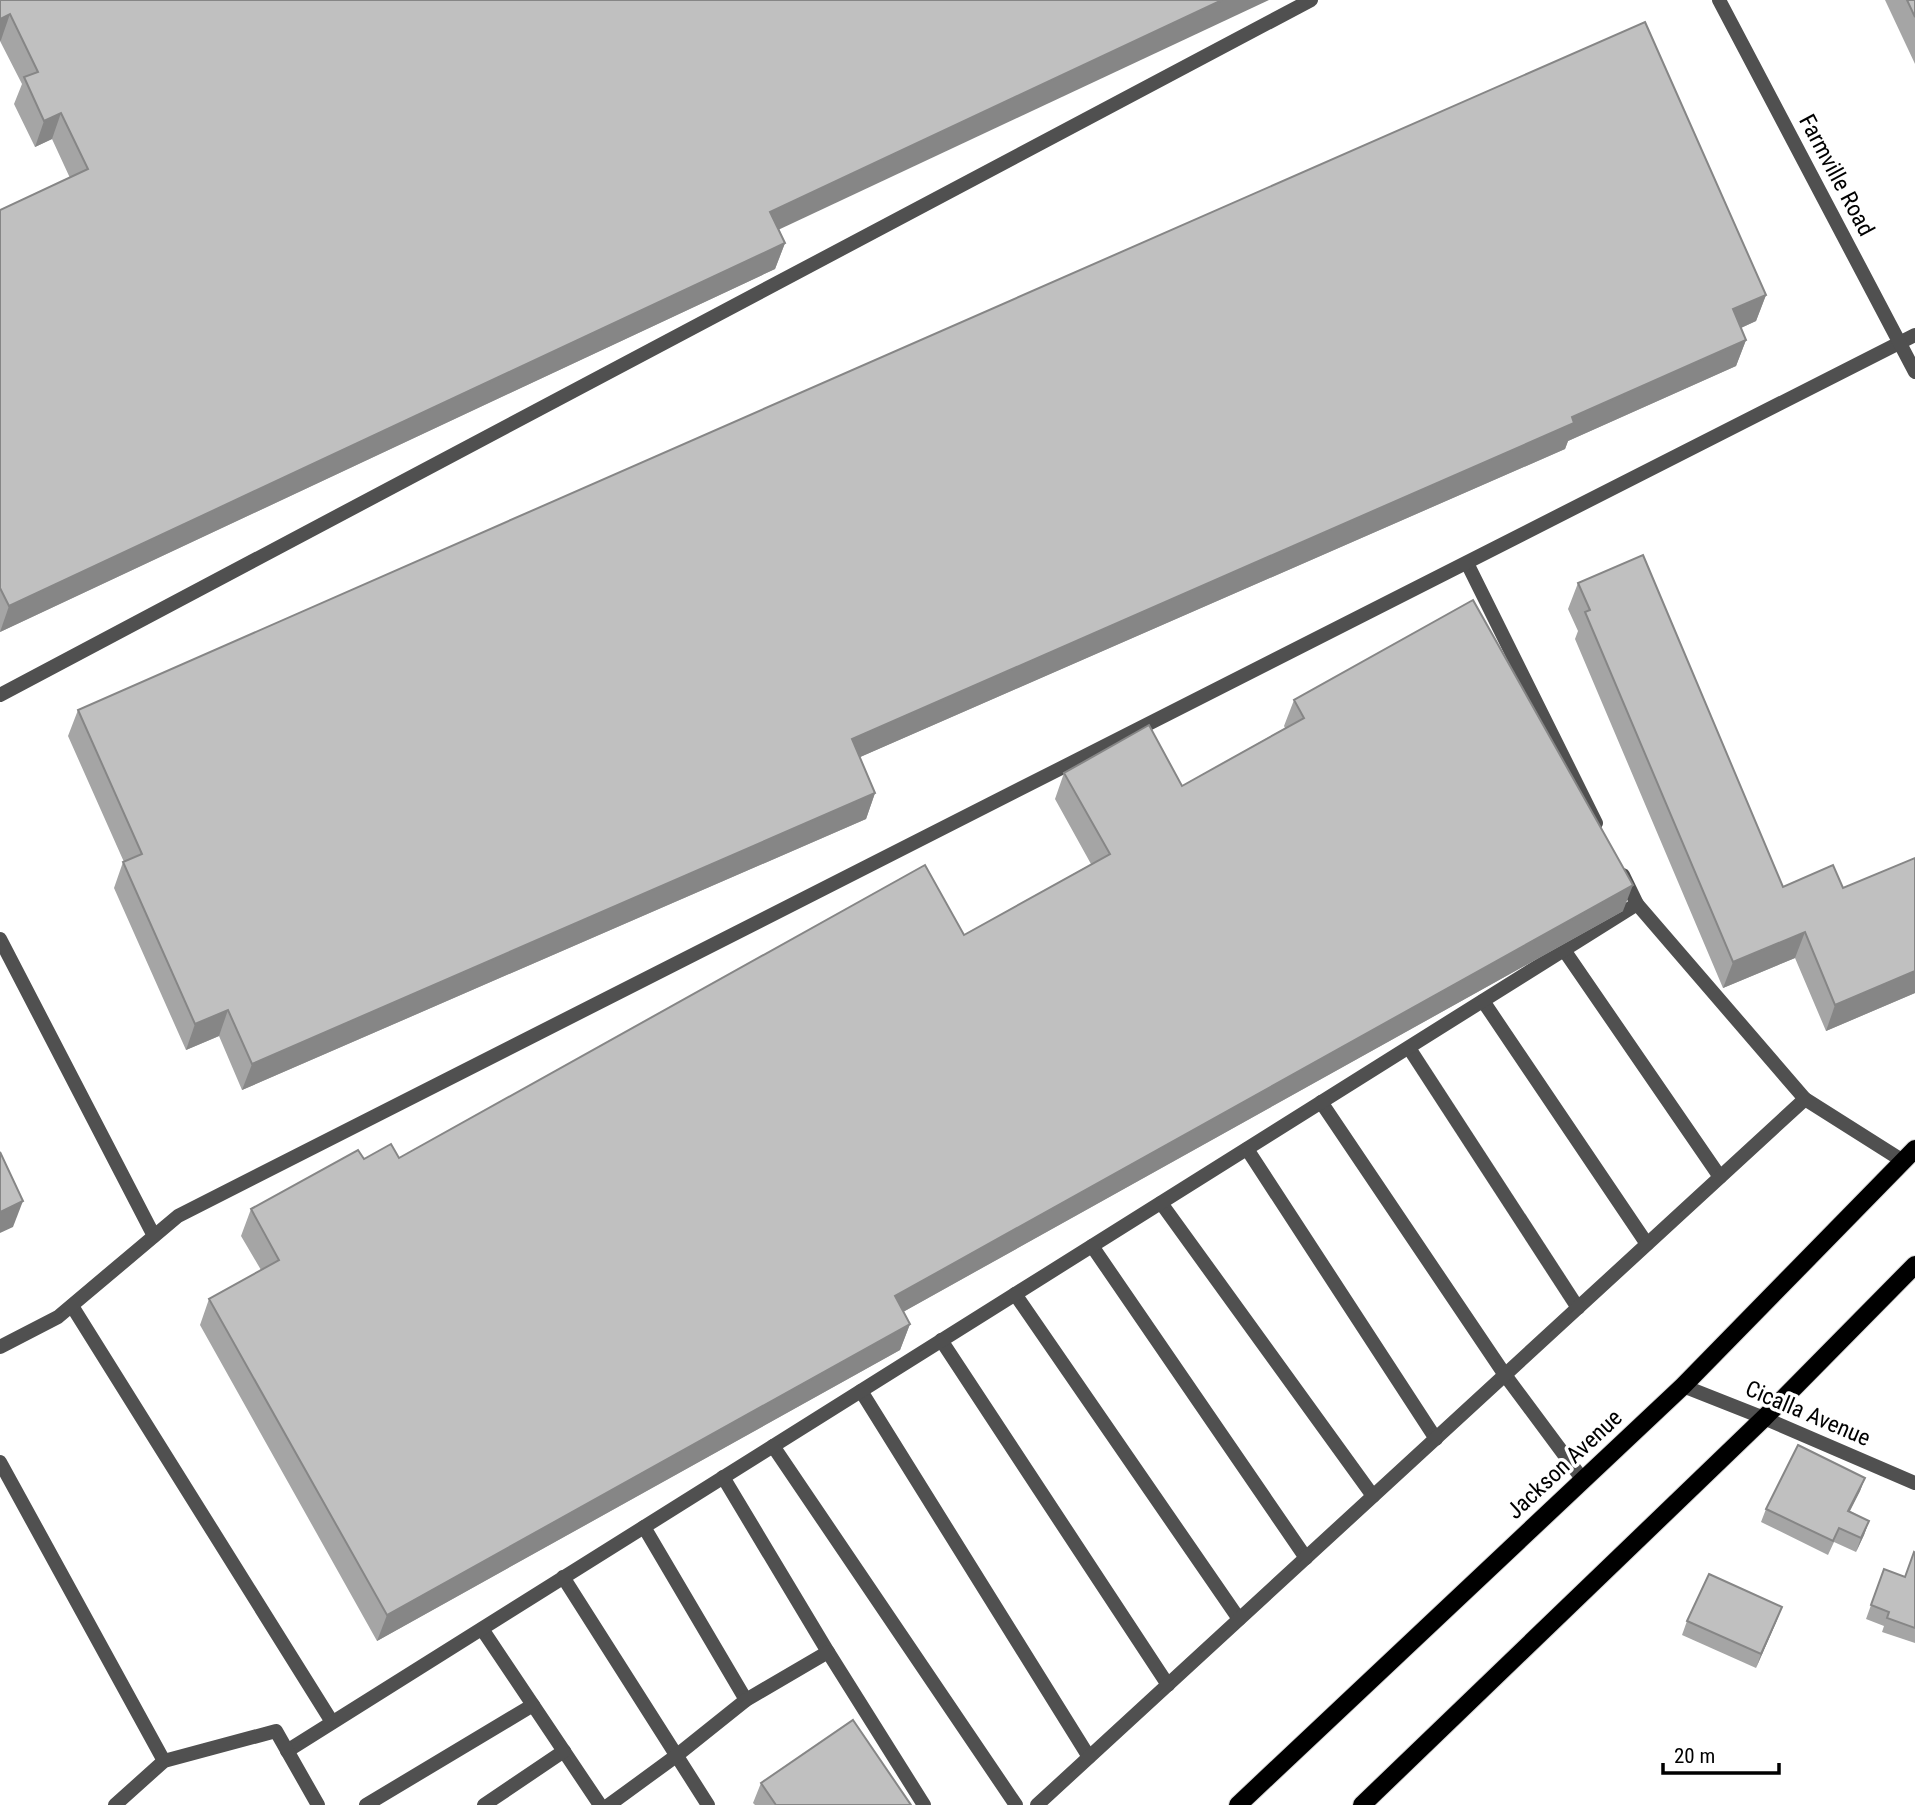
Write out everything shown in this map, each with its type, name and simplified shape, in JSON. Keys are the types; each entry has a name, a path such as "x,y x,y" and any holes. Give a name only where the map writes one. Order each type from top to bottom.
{"main road":[{"name":"Jackson Avenue","path":"1237,1805 1683,1386 1909,1155"},
{"path":"1362,1805 1764,1418 1915,1265"}],"street":[{"path":"0,695 1311,0"},
{"name":"Farmville Road","path":"1719,0 1915,372"},
{"path":"0,1347 58,1317 178,1216 1915,335"},
{"path":"1467,563 1601,831"},
{"path":"1619,868 1637,904 1805,1099 1909,1155"},
{"path":"287,1751 1637,904"},
{"path":"0,939 154,1236"},
{"path":"1564,950 1720,1177"},
{"path":"1483,1001 1647,1244"},
{"path":"1409,1048 1578,1308"},
{"path":"1037,1805 1805,1099"},
{"path":"1321,1102 1505,1375 1583,1480"},
{"path":"1247,1149 1436,1439"},
{"path":"1161,1203 1373,1496"},
{"path":"1092,1246 1306,1558"},
{"path":"1015,1294 1239,1619"},
{"path":"72,1306 332,1722"},
{"path":"941,1340 1168,1685"},
{"name":"Cicalla Avenue","path":"1683,1386 1915,1483"},
{"path":"861,1391 1089,1757"},
{"path":"773,1446 1016,1805"},
{"path":"0,1462 164,1761"},
{"path":"723,1477 924,1805"},
{"path":"644,1527 746,1700"},
{"path":"563,1577 708,1805"},
{"path":"482,1629 600,1805"},
{"path":"609,1805 746,1700 828,1652"},
{"path":"366,1805 533,1705"},
{"path":"115,1805 164,1761 276,1731 318,1805"},
{"path":"484,1805 564,1751"}],"building":[{"path":"0,0 1222,0 770,212 785,243 9,606 0,588 0,210 88,169 61,113 44,121 24,77 38,72 10,14 0,19"},
{"path":"1907,0 1915,0 1915,17"},
{"path":"1645,22 1766,295 1733,309 1746,340 1572,417 1574,423 852,739 875,793 252,1064 228,1010 195,1024 123,862 142,854 78,710"},
{"path":"1643,555 1783,887 1833,865 1843,888 1915,858 1915,971 1835,1005 1805,932 1733,962 1585,612 1590,610 1578,583"},
{"path":"1473,600 1633,885 895,1296 910,1324 387,1615 209,1299 279,1260 251,1209 358,1150 364,1159 391,1144 399,1158 925,865 964,935 1110,854 1064,773 1149,725 1182,786 1304,718 1294,700"},
{"path":"0,1152 23,1201 0,1212"},
{"path":"1798,1445 1865,1478 1848,1511 1869,1521 1861,1538 1839,1528 1833,1541 1766,1509"},
{"path":"1914,1552 1915,1628 1887,1618 1889,1612 1871,1605 1884,1569 1905,1577"},
{"path":"1709,1574 1782,1607 1761,1654 1687,1621"},
{"path":"853,1720 911,1805 776,1805 761,1783"}]}
